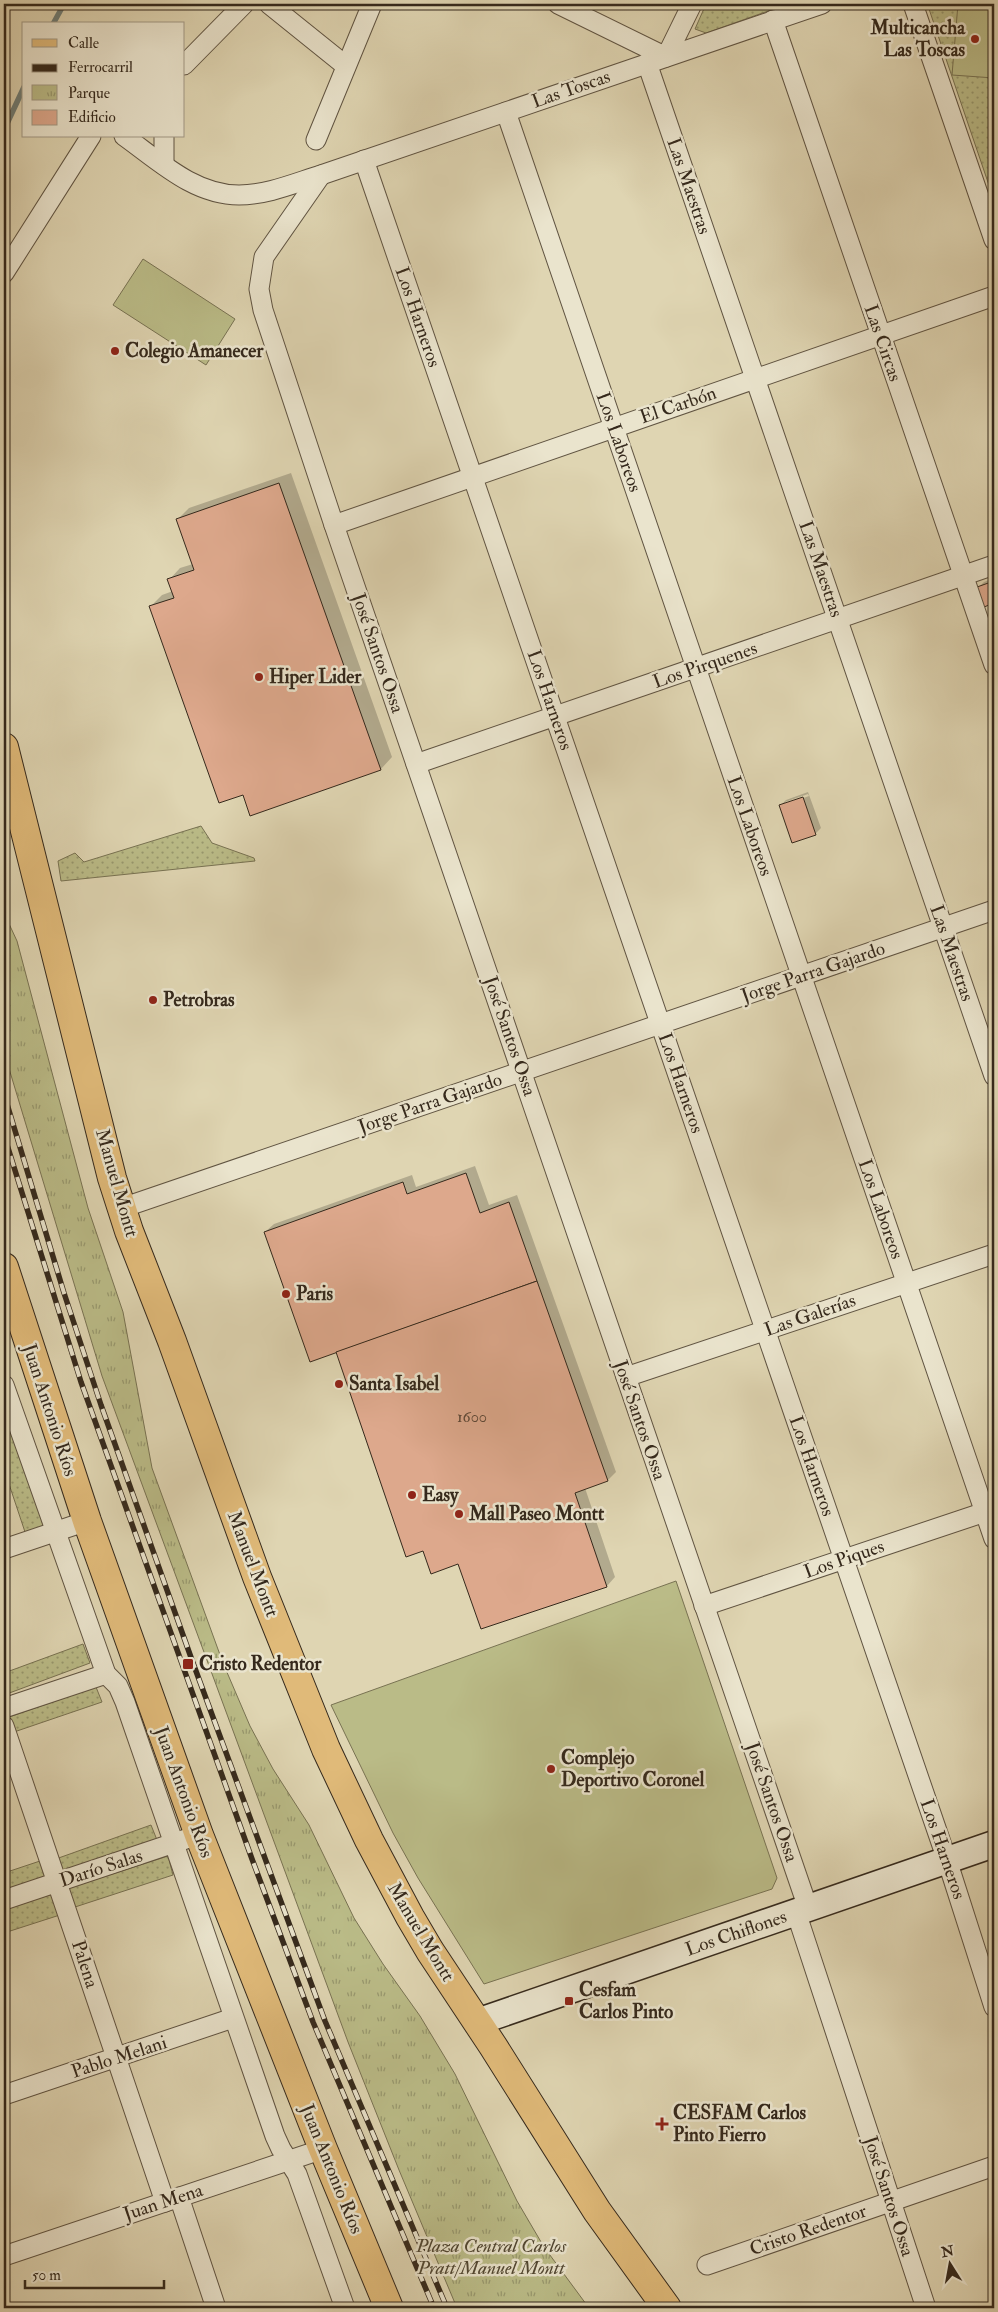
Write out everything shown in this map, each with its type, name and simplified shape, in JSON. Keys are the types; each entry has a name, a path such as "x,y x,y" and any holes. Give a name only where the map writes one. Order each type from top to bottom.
{"main road":[{"name":"Manuel Montt","path":"4,747 112,1178 254,1568 326,1749 365,1831 410,1917 596,2211 668,2308"},
{"name":"Juan Antonio Ríos","path":"4,1267 87,1521 186,1840 323,2149 388,2308"}],"street":[{"path":"185,64 244,4"},
{"path":"269,4 346,66"},
{"path":"316,140 372,4"},
{"path":"558,4 666,57 692,4"},
{"name":"Las Toscas","path":"127,138 198,187 218,193 240,195 265,192 321,175 822,4"},
{"path":"913,4 994,240"},
{"name":"Las Circas","path":"773,20 994,665"},
{"name":"Las Maestras","path":"647,63 994,1076"},
{"name":"Los Laboreos","path":"506,112 906,1283 986,1491 985,1512 994,1539"},
{"path":"4,273 90,138"},
{"path":"164,138 164,165"},
{"name":"Los Harneros","path":"364,160 947,1860 994,2007"},
{"name":"José Santos Ossa","path":"321,175 269,247 261,267 258,289 263,310 334,525 704,1606 802,1910 891,2202 926,2308"},
{"name":"El Carbón","path":"334,525 994,296"},
{"name":"Los Pirquenes","path":"416,764 994,565"},
{"name":"Jorge Parra Gajardo","path":"122,1208 994,910"},
{"name":"Las Galerías","path":"626,1377 994,1254"},
{"path":"4,1385 106,1674 118,1686 126,1702 186,1840 233,2018 275,2136 296,2174 344,2308"},
{"name":"Los Piques","path":"704,1606 985,1512"},
{"path":"4,1549 87,1521"},
{"path":"4,1708 106,1674"},
{"name":"Palena","path":"4,1726 116,2057 216,2308"},
{"name":"Darío Salas","path":"4,1900 186,1840"},
{"name":"Los Chiflones","path":"477,2022 994,1844"},
{"name":"Pablo Melani","path":"4,2095 233,2018"},
{"name":"Juan Mena","path":"4,2256 323,2149"},
{"name":"Cristo Redentor","path":"707,2265 994,2166"}],"green space":[{"path":"706,4 788,4 706,33 695,29"},
{"path":"927,4 994,4 994,200 928,6"},
{"name":"Multicancha Las Toscas","path":"958,4 994,4 994,78 952,75"},
{"path":"143,259 235,319 206,365 113,305"},
{"path":"201,826 212,843 254,858 255,861 61,881 58,861 75,853 84,862"},
{"name":"Plaza Central Carlos Pratt/Manuel Montt","path":"4,913 17,941 88,1208 123,1312 152,1468 223,1663 250,1726 273,1769 309,1825 354,1918 383,1964 420,2016 455,2074 517,2201 544,2247 589,2308 457,2308 399,2170 348,2042 102,1376 4,1052"},
{"path":"4,1362 56,1527 26,1535 4,1469"},
{"name":"Complejo Deportivo Coronel","path":"676,1581 777,1878 772,1889 484,1984 418,1878 393,1833 331,1705"},
{"path":"83,1644 90,1663 4,1695 4,1673"},
{"path":"96,1687 102,1702 14,1732 9,1717"},
{"path":"151,1825 157,1840 58,1875 53,1860"},
{"path":"168,1856 173,1875 72,1908 66,1889"},
{"path":"46,1859 53,1879 4,1895 4,1873"},
{"path":"59,1892 66,1913 4,1933 4,1909"}],"building":[{"path":"279,483 381,770 250,816 243,795 219,803 149,606 174,598 167,579 194,570 176,519"},
{"path":"994,581 994,603 984,607 977,587"},
{"path":"803,797 816,835 792,843 779,805"},
{"path":"466,1173 480,1213 509,1202 537,1281 310,1362 264,1232 403,1182 407,1194"},
{"path":"537,1281 608,1481 575,1493 607,1587 481,1629 458,1564 431,1574 423,1551 406,1557 336,1352"}],"waterway":[{"path":"54,22 64,4"},
{"path":"4,130 22,91"}],"railway":[{"path":"4,1094 64,1293 101,1405 193,1663 325,2021 447,2308"},
{"path":"4,1135 81,1382 252,1859 313,2022 434,2308"}],"place":[{"name":"Multicancha Las Toscas","path":"975,39"},
{"name":"Colegio Amanecer","path":"115,351"},
{"name":"Hiper Lider","path":"259,677"},
{"name":"Petrobras","path":"153,1000"},
{"name":"Paris","path":"286,1294"},
{"name":"Santa Isabel","path":"339,1384"},
{"name":"Easy","path":"412,1495"},
{"name":"Mall Paseo Montt","path":"459,1514"},
{"name":"Cristo Redentor","path":"188,1664"},
{"name":"Complejo Deportivo Coronel","path":"551,1769"},
{"name":"Cesfam Carlos Pinto","path":"569,2001"},
{"name":"CESFAM Carlos Pinto Fierro","path":"662,2124"}]}
